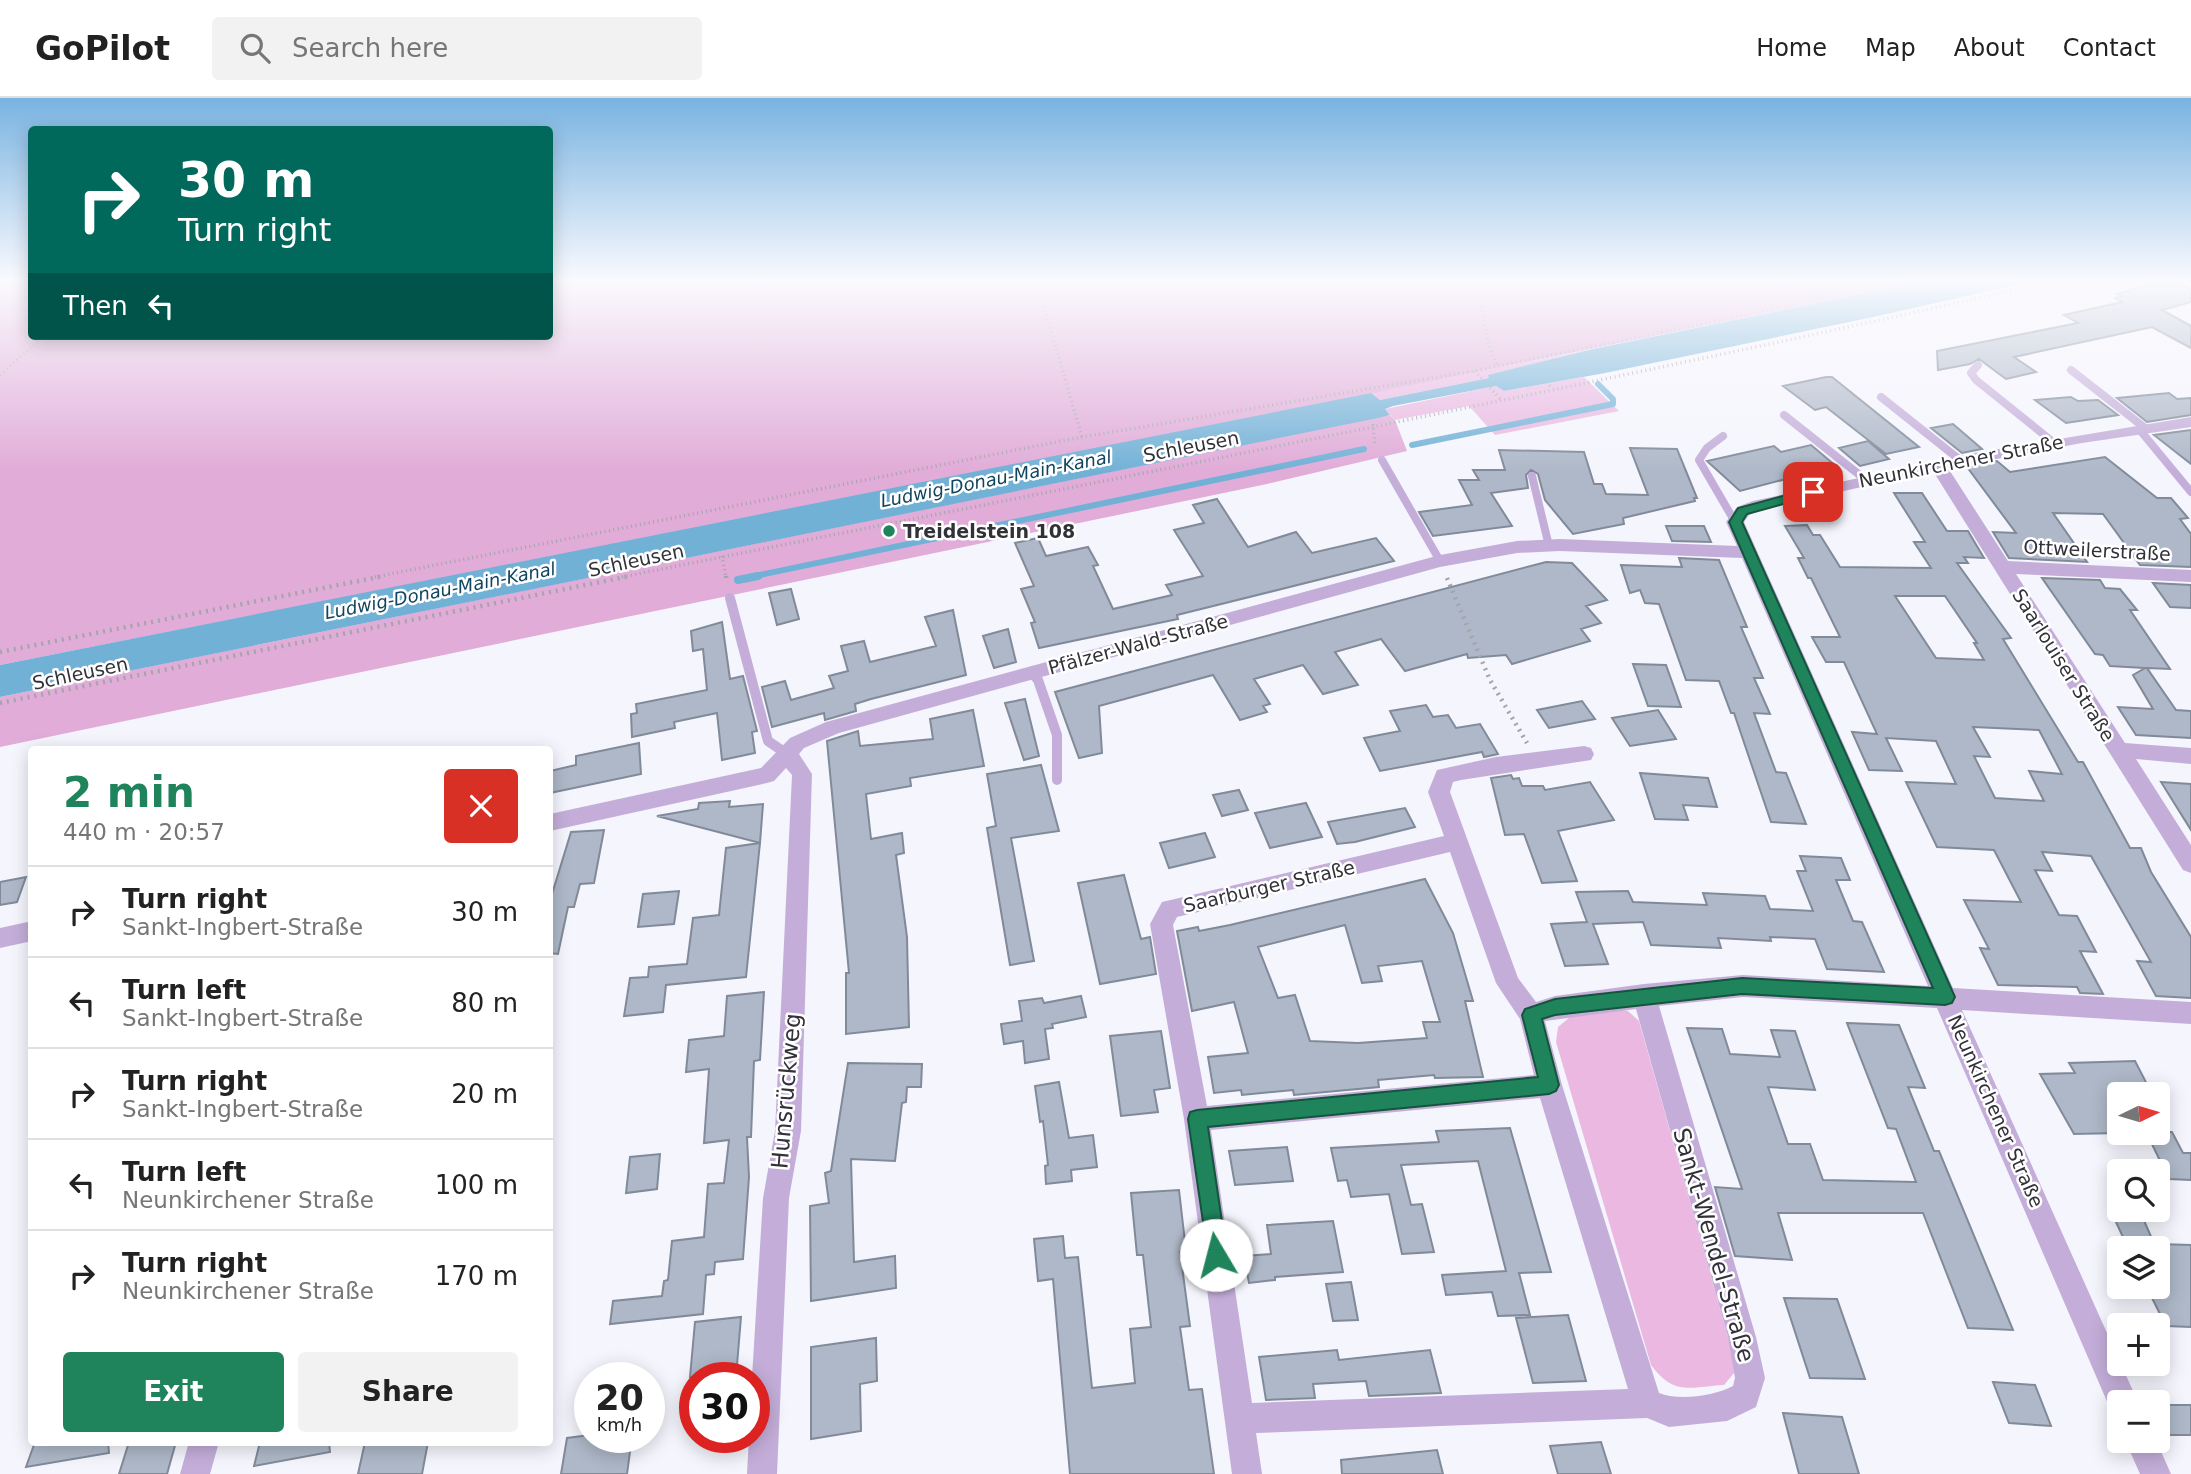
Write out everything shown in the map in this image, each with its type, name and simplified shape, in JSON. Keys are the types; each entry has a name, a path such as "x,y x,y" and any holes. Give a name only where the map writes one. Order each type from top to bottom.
{"street":[{"name":"Neunkirchener Straße","path":"2118,1390 1735,522 1743,511 1759,505 1938,464 2053,442 2191,422"},
{"name":"Saarlouiser Straße","path":"1938,464 2191,864"},
{"name":"Pfälzer-Wald-Straße","path":"553,821 767,775 797,743 832,727 1440,561 1517,547 1549,546 1747,552"},
{"name":"Ottweilerstraße","path":"2001,567 2191,576"},
{"path":"2118,750 2191,756"},
{"name":"Hunsrückweg","path":"762,1474 776,1198 788,1131 799,869 802,774 787,754"},
{"path":"1584,754 1536,759 1444,776 1439,792 1508,983 1531,1015 1549,1085 1647,1403"},
{"name":"Saarburger Straße","path":"1197,1119 1161,924 1170,909 1457,842"},
{"path":"0,938 28,932"},
{"path":"1531,1015 1555,1007 1643,995 1742,986 2191,1013"},
{"name":"Sankt-Wendel-Straße","path":"1239,1419 1647,1403 1669,1412 1727,1406 1745,1396 1750,1378 1742,1337 1643,995"},
{"path":"1247,1474 1197,1119 1549,1085"},
{"path":"195,1474 203,1446"},
{"path":"2146,1453 2156,1474"}],"lane":[{"path":"1978,365 1971,373 1976,380 2053,442"},
{"path":"2071,370 2142,428 2191,492"},
{"path":"1881,397 1960,460"},
{"path":"1784,415 1866,480"},
{"path":"1723,436 1707,448 1699,460 1735,522"},
{"path":"1382,460 1440,561"},
{"path":"1532,476 1549,546"},
{"path":"730,598 768,741 787,754"},
{"path":"1032,673 1038,680 1057,735 1057,780"}],"path":[{"path":"0,375 35,344"},
{"path":"1055,344 1082,437"},
{"path":"1489,344 1497,366"},
{"path":"0,652 1082,437 1475,371 1603,344"},
{"name":"Schleusen","path":"0,703 1767,344"},
{"path":"1475,371 1501,400"},
{"path":"1543,379 1553,389"},
{"path":"1373,424 1373,443 1382,460"},
{"path":"722,556 730,598"},
{"path":"1440,561 1490,680 1536,759"}],"shaded area":[{"path":"0,344 1614,344 979,473 0,665"},
{"path":"1593,349 1489,375 1489,378 1380,400 1371,393"},
{"path":"1584,377 1619,411 1495,435 1469,406 1395,420 1385,409 1496,386 1504,391"},
{"path":"1390,415 1395,420 1407,451 1267,484 0,747 0,697"},
{"path":"1618,1009 1628,1011 1639,1021 1733,1355 1734,1373 1724,1385 1692,1388 1675,1385 1659,1375 1651,1365 1556,1042 1558,1027 1570,1017"}],"water":[{"name":"Ludwig-Donau-Main-Kanal","path":"1616,344 1743,344 1504,391 1496,386 1393,406 1385,409 1390,415 1378,418 0,697 0,665 1371,393 1380,400 1489,378 1488,375"}],"building":[{"path":"1971,344 2073,344 2014,357 2036,372 2006,379 1979,359 1970,364 1938,370 1937,351"},
{"path":"1832,377 1919,447 1886,454 1826,407 1815,410 1783,386"},
{"path":"2169,393 2177,399 2191,398 2191,415 2147,422 2117,398"},
{"path":"2071,397 2078,401 2098,400 2118,415 2066,423 2035,400"},
{"path":"1953,424 1982,449 1962,453 1931,428"},
{"path":"2191,430 2191,464 2154,435"},
{"path":"1868,441 1889,459 1860,466 1839,448"},
{"path":"1811,445 1836,466 1740,491 1707,461 1774,446 1781,452"},
{"path":"1630,448 1677,449 1697,498 1694,498 1695,501 1623,518 1624,524 1573,534 1545,500 1538,474 1531,470 1526,475 1528,488 1491,493 1512,526 1433,536 1419,512 1472,505 1459,480 1479,480 1473,470 1505,470 1499,450 1584,452 1594,484 1602,484 1606,494 1648,495"},
{"path":"2105,457 2157,498 2171,498 2188,518 2180,519 2191,534 2191,567 2140,565 2103,514 2053,513 2087,562 2009,558 1993,532 2016,533 1967,467 1997,461 2010,472"},
{"path":"1894,493 1922,493 1947,531 1968,531 1984,558 1964,557 1968,563 1957,563 2011,638 2003,639 2078,762 2083,762 2130,848 2141,848 2151,872 2191,937 2191,998 2156,996 2137,961 2151,962 2091,856 2042,852 2052,871 2035,870 2059,915 2077,916 2096,952 2080,951 2103,994 2080,993 2077,987 1998,985 1980,948 1989,949 1964,900 2021,902 1994,850 1937,847 1906,782 1956,784 1936,741 1886,738 1902,771 1869,770 1852,732 1877,734 1844,662 1826,662 1812,637 1840,637 1798,558 1804,558 1785,526 1807,525 1813,535 1820,535 1840,567 1931,568 1914,542 1925,542","holes":["1895,596 1945,596 1977,643 1974,643 1984,660 1936,658","1973,727 2039,730 2062,774 2029,771 2044,801 1995,798 1974,756 1990,757"]},
{"path":"1217,499 1248,547 1296,532 1312,553 1376,538 1394,561 1177,615 1178,619 1039,648 1031,623 1035,622 1021,589 1034,586 1015,543 1038,538 1046,556 1088,547 1098,565 1093,566 1113,609 1172,595 1166,585 1203,576 1174,530 1204,523 1193,505"},
{"path":"1666,526 1704,526 1711,542 1672,541"},
{"path":"1679,558 1719,560 1747,627 1741,627 1763,678 1754,678 1770,714 1754,713 1776,772 1786,773 1806,824 1771,822 1734,713 1731,713 1719,681 1686,680 1659,604 1645,603 1640,590 1630,593 1621,565 1682,567"},
{"path":"1546,562 1572,563 1607,600 1586,606 1601,623 1581,629 1590,641 1512,664 1506,655 1468,658 1467,654 1405,671 1381,639 1335,652 1358,685 1323,694 1303,665 1254,679 1270,704 1263,706 1267,712 1240,720 1213,675 1099,706 1102,753 1079,758 1055,692"},
{"path":"2042,578 2100,580 2105,588 2120,589 2137,610 2130,610 2170,669 2147,668 2176,710 2191,711 2191,738 2136,735 2118,707 2153,709 2133,675 2145,668 2110,666 2103,655 2095,654"},
{"path":"2153,583 2191,585 2191,608 2170,607"},
{"path":"791,589 799,619 777,625 769,593"},
{"path":"953,610 966,675 855,704 856,711 825,720 824,713 772,727 762,687 785,681 791,700 834,688 829,676 848,671 841,646 864,641 870,662 936,646 925,617"},
{"path":"722,622 730,679 743,676 757,731 752,732 755,753 722,760 717,713 674,722 675,728 632,737 631,714 637,713 636,704 707,690 703,649 693,651 691,631"},
{"path":"1008,629 1016,662 994,668 983,636"},
{"path":"1633,664 1666,665 1681,707 1648,706"},
{"path":"1025,699 1039,756 1024,760 1005,703"},
{"path":"1582,701 1595,719 1549,728 1537,710"},
{"path":"1426,705 1433,717 1448,715 1456,728 1480,724 1498,754 1484,757 1482,752 1380,771 1364,738 1400,731 1390,711"},
{"path":"973,710 984,766 910,778 911,786 866,794 871,839 902,833 904,853 896,855 907,937 909,1027 846,1034 846,973 849,973 827,741 858,731 860,746 933,739 930,719"},
{"path":"1658,710 1676,739 1630,746 1612,718"},
{"path":"639,743 641,774 553,792 553,770 576,765 576,756"},
{"path":"1041,765 1059,831 1011,838 1034,961 1010,965 987,828 996,826 987,774"},
{"path":"1640,773 1708,778 1717,807 1683,805 1688,820 1655,819"},
{"path":"1511,775 1513,779 1519,778 1522,786 1543,786 1545,790 1590,782 1614,820 1558,831 1577,881 1542,883 1524,834 1505,835 1491,778"},
{"path":"2161,782 2191,784 2191,830"},
{"path":"1239,790 1248,810 1222,816 1213,795"},
{"path":"730,801 729,807 763,804 760,843 657,816 698,809 699,803"},
{"path":"1306,803 1322,837 1270,848 1255,813"},
{"path":"1405,808 1415,827 1355,842 1337,844 1328,822"},
{"path":"604,830 594,883 580,884 574,907 568,907 558,954 553,953 553,891 571,832"},
{"path":"1205,833 1215,857 1169,868 1160,843"},
{"path":"760,843 746,977 666,985 663,1012 624,1016 630,978 648,977 649,967 687,964 693,918 719,915 726,848"},
{"path":"1800,856 1841,858 1850,880 1836,880 1853,921 1862,922 1884,972 1827,969 1815,939 1770,937 1771,941 1718,938 1721,948 1651,945 1643,922 1593,924 1608,964 1565,966 1551,924 1587,922 1576,892 1628,891 1633,902 1707,905 1703,893 1765,896 1770,909 1813,911 1797,871 1806,871"},
{"path":"1124,875 1141,939 1150,937 1156,974 1100,984 1078,883"},
{"path":"26,877 17,902 0,905 0,882"},
{"path":"1425,879 1453,933 1473,1001 1465,1001 1483,1077 1435,1078 1434,1075 1378,1080 1379,1087 1294,1095 1293,1090 1242,1095 1241,1090 1214,1093 1208,1057 1248,1053 1234,1002 1192,1011 1177,931 1198,927 1199,931","holes":["1345,925 1362,983 1382,981 1378,966 1422,961 1440,1022 1423,1022 1427,1038 1358,1043 1310,1041 1295,995 1278,998 1258,947"]},
{"path":"679,891 674,924 638,927 643,894"},
{"path":"764,992 760,1060 754,1061 751,1137 747,1137 749,1177 743,1259 715,1262 714,1274 706,1275 703,1314 610,1324 613,1301 662,1296 664,1281 668,1280 672,1241 704,1237 708,1184 724,1183 729,1140 704,1143 709,1069 686,1072 689,1040 724,1036 727,996"},
{"path":"1081,996 1086,1017 1052,1024 1053,1028 1045,1029 1049,1059 1025,1063 1023,1041 1004,1044 1001,1024 1022,1021 1019,1001 1042,998 1044,1003"},
{"path":"1847,1023 1899,1025 1925,1088 1908,1087 1934,1151 1939,1151 2013,1330 1968,1328 1923,1213 1778,1213 1792,1260 1735,1256 1715,1187 1742,1189 1687,1028 1722,1029 1730,1054 1780,1057 1771,1030 1795,1031 1815,1090 1768,1087 1788,1144 1810,1144 1823,1180 1916,1182 1896,1129 1888,1128"},
{"path":"1161,1031 1170,1088 1154,1090 1158,1112 1121,1116 1110,1036"},
{"path":"2135,1061 2146,1082 2107,1082 2107,1133 2074,1134 2040,1074 2075,1073 2069,1063"},
{"path":"848,1063 922,1064 921,1087 907,1087 906,1102 902,1103 895,1161 851,1159 854,1262 895,1256 896,1288 811,1301 810,1206 829,1203 825,1173 831,1171"},
{"path":"1059,1082 1069,1138 1093,1135 1097,1167 1071,1170 1072,1181 1046,1184 1045,1166 1048,1165 1043,1121 1040,1122 1035,1086"},
{"path":"1510,1128 1551,1272 1519,1273 1530,1315 1498,1316 1492,1292 1446,1295 1442,1275 1506,1271 1478,1161 1401,1165 1411,1205 1422,1204 1434,1252 1402,1254 1389,1194 1351,1197 1347,1180 1338,1181 1331,1148 1439,1142 1436,1131"},
{"path":"2172,1132 2183,1153 2191,1153 2191,1180 2170,1179 2170,1159 2159,1159 2152,1145 2170,1145"},
{"path":"1287,1147 1293,1181 1235,1185 1229,1151"},
{"path":"660,1154 657,1189 626,1193 630,1157"},
{"path":"1179,1190 1186,1251 1180,1252 1190,1326 1180,1327 1189,1390 1202,1389 1214,1474 1070,1474 1053,1279 1038,1281 1034,1239 1063,1236 1065,1258 1078,1257 1092,1388 1135,1383 1130,1329 1151,1327 1143,1255 1137,1255 1131,1193"},
{"path":"1333,1221 1343,1272 1275,1277 1275,1280 1249,1283 1244,1256 1271,1254 1267,1225"},
{"path":"2116,1222 2145,1222 2151,1236 2122,1236"},
{"path":"2170,1244 2191,1245 2191,1327 2170,1326 2170,1313 2160,1313 2152,1299 2170,1299"},
{"path":"1351,1282 1358,1320 1333,1321 1326,1284"},
{"path":"1784,1298 1837,1299 1865,1379 1810,1378"},
{"path":"1568,1315 1586,1381 1533,1383 1516,1318"},
{"path":"741,1317 737,1362 691,1362 695,1322"},
{"path":"876,1338 877,1381 860,1384 861,1431 811,1439 811,1347"},
{"path":"1337,1350 1339,1360 1430,1350 1441,1393 1369,1396 1366,1381 1313,1384 1315,1398 1266,1400 1259,1357"},
{"path":"1993,1382 2035,1385 2051,1426 2009,1423"},
{"path":"2170,1405 2191,1405 2191,1435 2170,1435"},
{"path":"1783,1413 1842,1417 1859,1474 1799,1474"},
{"path":"574,1437 574,1453 630,1453 627,1474 561,1474 567,1438"},
{"path":"1601,1442 1611,1474 1558,1474 1550,1446"},
{"path":"34,1446 108,1446 109,1453 26,1467"},
{"path":"128,1446 175,1446 167,1474 119,1474"},
{"path":"259,1446 329,1446 330,1452 254,1466"},
{"path":"364,1446 427,1446 422,1474 358,1474"},
{"path":"1437,1450 1443,1474 1342,1474 1341,1460"}],"waterway":[{"path":"1412,445 1613,404 1613,399 1598,384"},
{"path":"750,577 1364,449"},
{"path":"738,580 758,576"}],"place":[{"name":"Treidelstein 108","path":"889,531"}],"route":[{"path":"1216,1255 1197,1119 1549,1085 1531,1015 1555,1007 1643,995 1742,986 1945,997 1735,522 1743,511 1813,492"}]}
